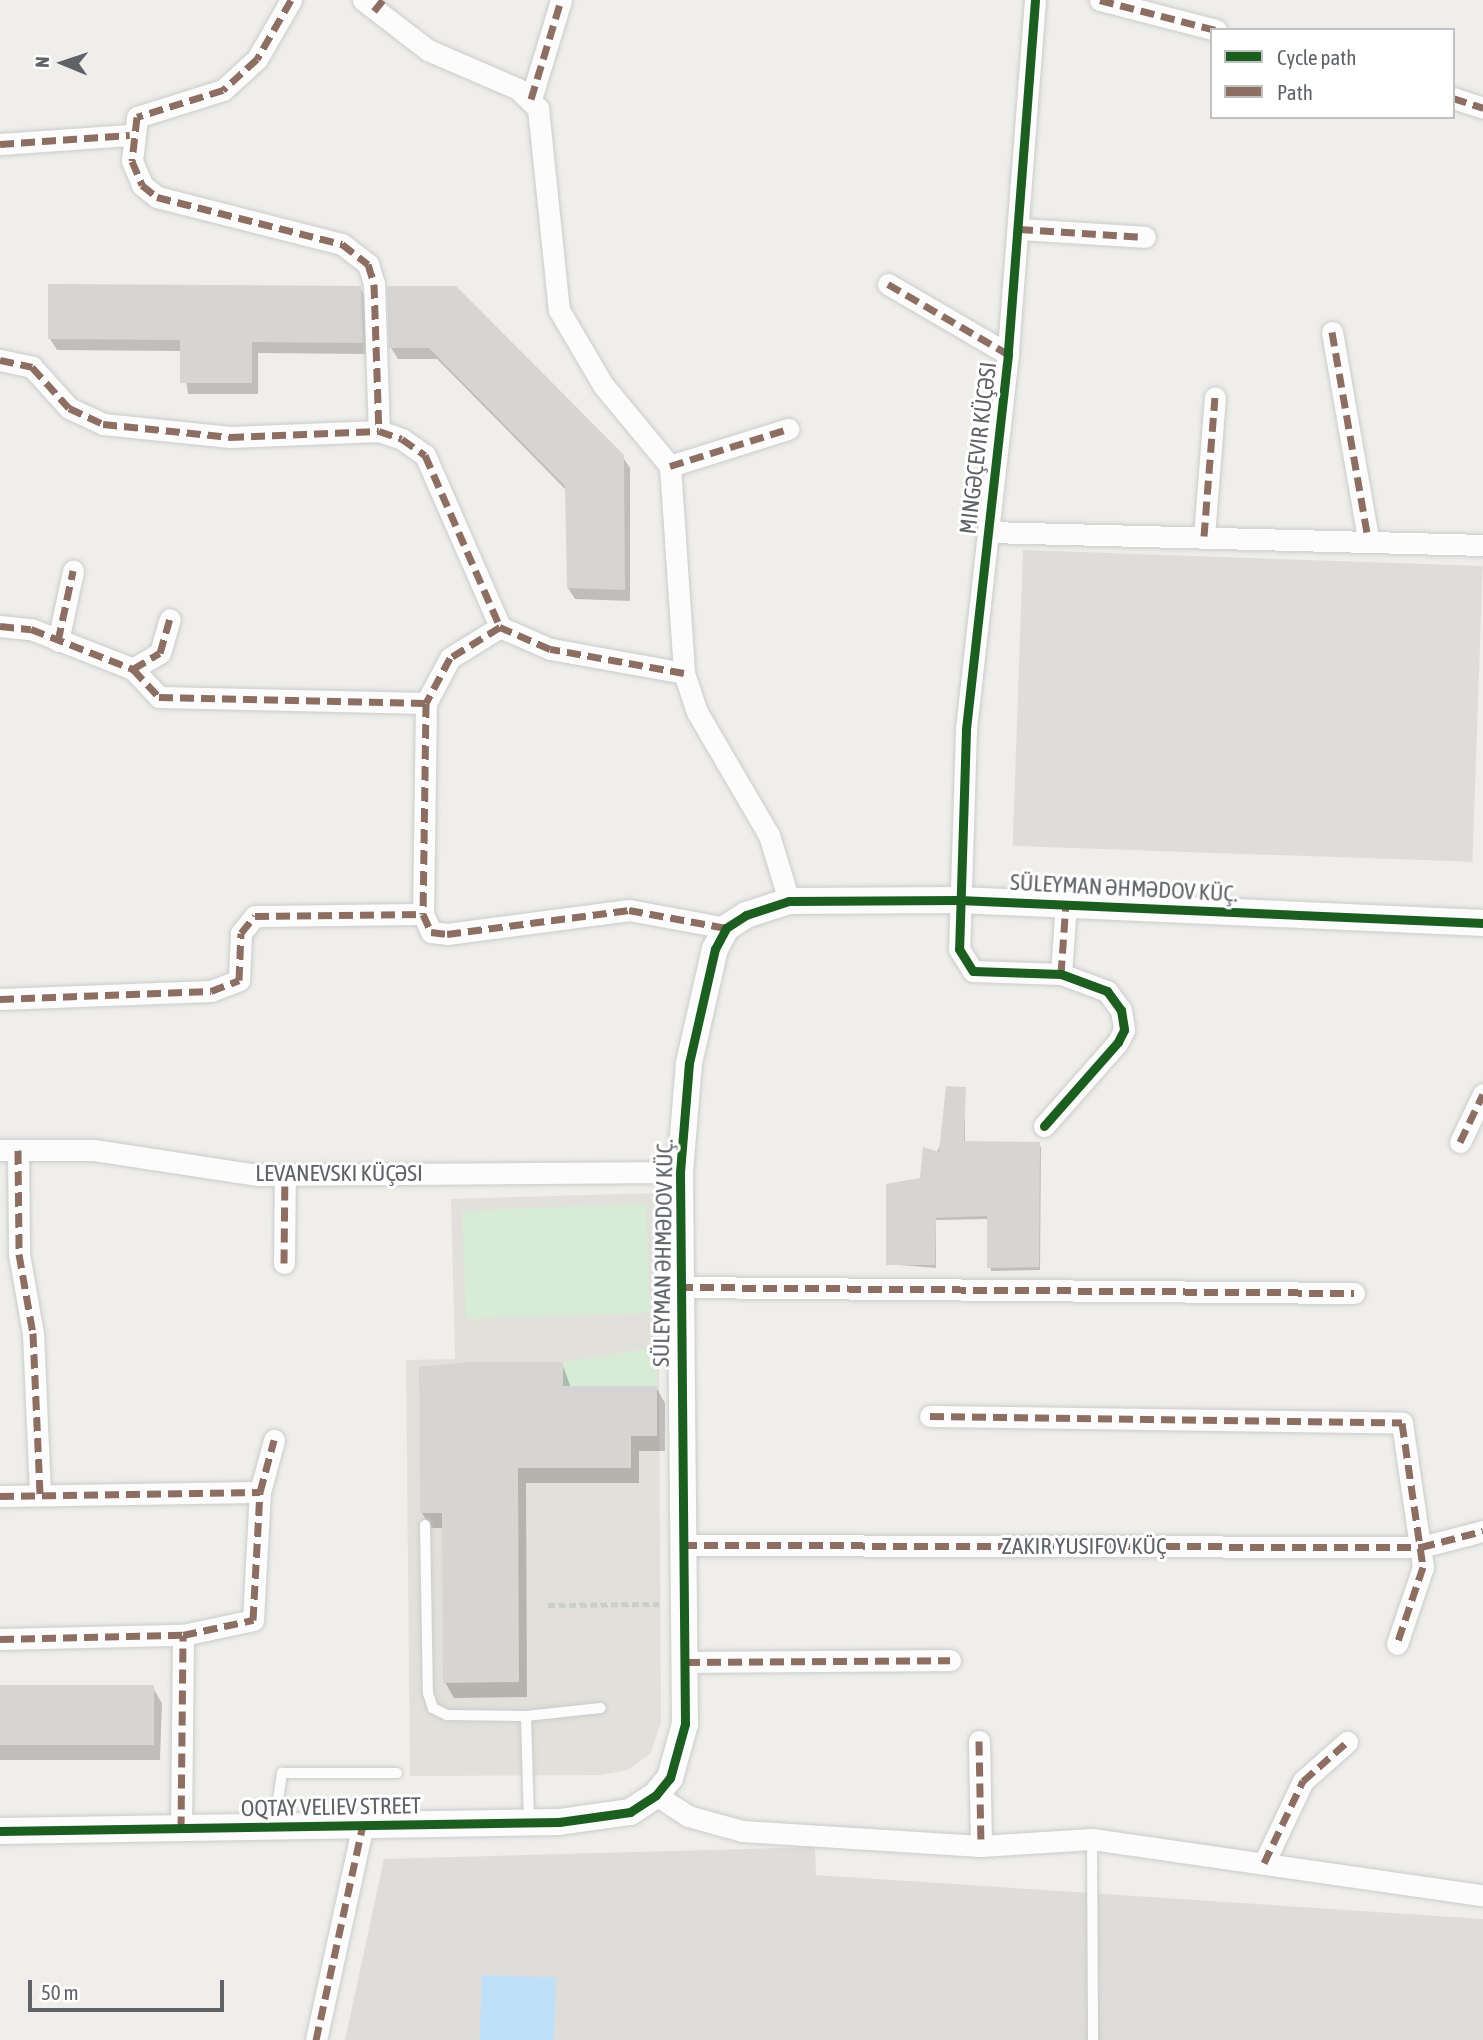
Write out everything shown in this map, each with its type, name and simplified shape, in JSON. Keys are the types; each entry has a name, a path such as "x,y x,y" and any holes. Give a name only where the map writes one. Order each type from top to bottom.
{"street":[{"path":"291,0 257,59 223,90 150,108 137,117 130,135 142,185 157,197 342,244 368,264 379,431"},
{"path":"561,0 531,99 546,146 559,310 603,385 670,466 684,673 697,712 769,835 789,901"},
{"name":"MINGƏÇEVIR KÜÇƏSI","path":"1035,0 1008,354 966,730 958,949 973,971 1061,974"},
{"path":"1100,0 1210,28"},
{"path":"373,4 428,50 531,99"},
{"path":"1455,99 1483,108"},
{"path":"0,144 130,135"},
{"path":"1019,229 1145,237"},
{"path":"888,284 1008,354"},
{"path":"1332,332 1368,538"},
{"path":"0,360 32,367 69,408 103,424 230,437 379,431 425,455 500,627 561,652 684,673"},
{"path":"1204,536 1215,397"},
{"path":"670,466 788,429"},
{"path":"988,532 1368,538 1483,545"},
{"path":"58,640 73,571"},
{"path":"132,669 160,653 170,619"},
{"path":"0,626 58,640 132,669 159,697 426,703"},
{"path":"500,627 450,658 426,703 422,914 431,932 447,934 629,910 726,928"},
{"name":"SÜLEYMAN ƏHMƏDOV KÜÇ.","path":"656,1795 670,1778 683,1735 686,1662 679,1287 680,1172 697,1009 726,928 789,901 959,900 1066,903 1483,923"},
{"path":"1044,1126 1124,1030 1121,1010 1107,991 1061,974 1066,903"},
{"path":"0,999 211,991 239,980 241,933 254,916 422,914"},
{"path":"1460,1142 1483,1094"},
{"path":"9,1150 19,1254 33,1333 40,1495"},
{"name":"LEVANEVSKI KÜÇƏSI","path":"9,1150 94,1150 285,1174 680,1172"},
{"path":"285,1174 285,1263"},
{"path":"679,1287 1354,1293"},
{"path":"930,1416 1402,1423 1421,1547 1418,1586 1397,1644"},
{"path":"0,1640 183,1635 253,1620 260,1493 274,1440"},
{"path":"0,1496 260,1493"},
{"name":"ZAKIR YUSIFOV KÜÇ","path":"683,1545 1421,1547 1483,1531"},
{"path":"180,1830 183,1635"},
{"path":"686,1662 950,1660"},
{"path":"979,1741 981,1846"},
{"path":"1264,1863 1303,1781 1347,1742"},
{"path":"656,1795 718,1828 981,1846 1092,1839 1483,1895"},
{"name":"OQTAY VELIEV STREET","path":"0,1831 180,1830 605,1819 656,1795"},
{"path":"316,2040 363,1824"}],"lane":[{"path":"425,1525 428,1693 433,1708 447,1715 526,1716 601,1709"},
{"path":"526,1716 529,1823"},
{"path":"274,1827 282,1773 397,1773"},
{"path":"1092,1839 1093,2040"}],"path":[{"path":"548,1605 684,1604"}],"shaded area":[{"path":"1023,550 1483,566 1472,862 1013,846"},
{"path":"658,1193 661,1722 651,1753 628,1770 601,1775 410,1776 406,1360 455,1359 451,1199"},
{"path":"815,1847 816,1875 1483,1919 1483,2040 345,2040 384,1859"}],"green space":[{"path":"646,1204 650,1313 466,1319 462,1210"},
{"path":"659,1347 657,1386 563,1386 563,1362"}],"water":[{"path":"482,1975 556,1978 554,2040 480,2040"}],"building":[{"path":"48,284 361,286 363,343 252,342 252,383 180,383 180,340 48,339"},
{"path":"387,286 456,286 624,455 625,590 567,588 565,486 429,348 389,348"},
{"path":"946,1086 966,1087 964,1141 1040,1142 1039,1267 987,1268 987,1216 936,1218 935,1265 886,1265 886,1184 920,1178 923,1147 939,1152"},
{"path":"469,1362 563,1362 563,1386 657,1386 657,1436 631,1436 631,1468 518,1468 519,1682 443,1683 442,1513 420,1513 419,1367"},
{"path":"0,1685 154,1685 154,1745 0,1745"}],"marked path":[{"path":"291,0 257,59 223,90 137,117 132,161 142,185 157,197 342,244 368,264 374,284 379,431"},
{"path":"374,11 383,0"},
{"path":"531,99 561,0"},
{"path":"1100,0 1210,28"},
{"path":"1455,99 1483,108"},
{"path":"0,144 130,135"},
{"path":"1019,229 1145,237"},
{"path":"888,284 1008,354"},
{"path":"1332,332 1368,538"},
{"path":"0,360 32,367 69,408 103,424 230,437 379,431 402,439 425,455 500,627"},
{"path":"1204,536 1215,397"},
{"path":"670,466 788,429"},
{"path":"58,641 73,571"},
{"path":"133,669 160,653 170,619"},
{"path":"0,626 31,629 133,669 159,697 426,703"},
{"path":"684,673 550,649 500,627 450,658 426,703 423,914 431,932 447,934 629,910 726,928"},
{"path":"1061,974 1066,903"},
{"path":"0,999 211,991 239,980 241,933 255,916 423,914"},
{"path":"1460,1142 1483,1094"},
{"path":"18,1150 19,1254 33,1333 40,1495"},
{"path":"284,1263 285,1174"},
{"path":"679,1287 1354,1293"},
{"path":"930,1416 1402,1423 1423,1567 1397,1644"},
{"path":"0,1639 183,1635 253,1620 260,1492 274,1440"},
{"path":"0,1496 260,1492"},
{"path":"683,1545 1421,1547 1483,1531"},
{"path":"181,1830 183,1635"},
{"path":"686,1662 950,1660"},
{"path":"979,1741 981,1846"},
{"path":"1264,1863 1303,1781 1347,1742"},
{"path":"316,2040 363,1824"}],"cycle path":[{"path":"1035,0 1008,354 966,730 959,949 973,971 1061,974 1107,991 1121,1010 1124,1030 1118,1042 1044,1126"},
{"path":"0,1831 559,1822 630,1812 656,1795 670,1778 685,1724 680,1172 689,1063 715,949 726,928 746,915 789,901 959,900 1483,923"}]}
